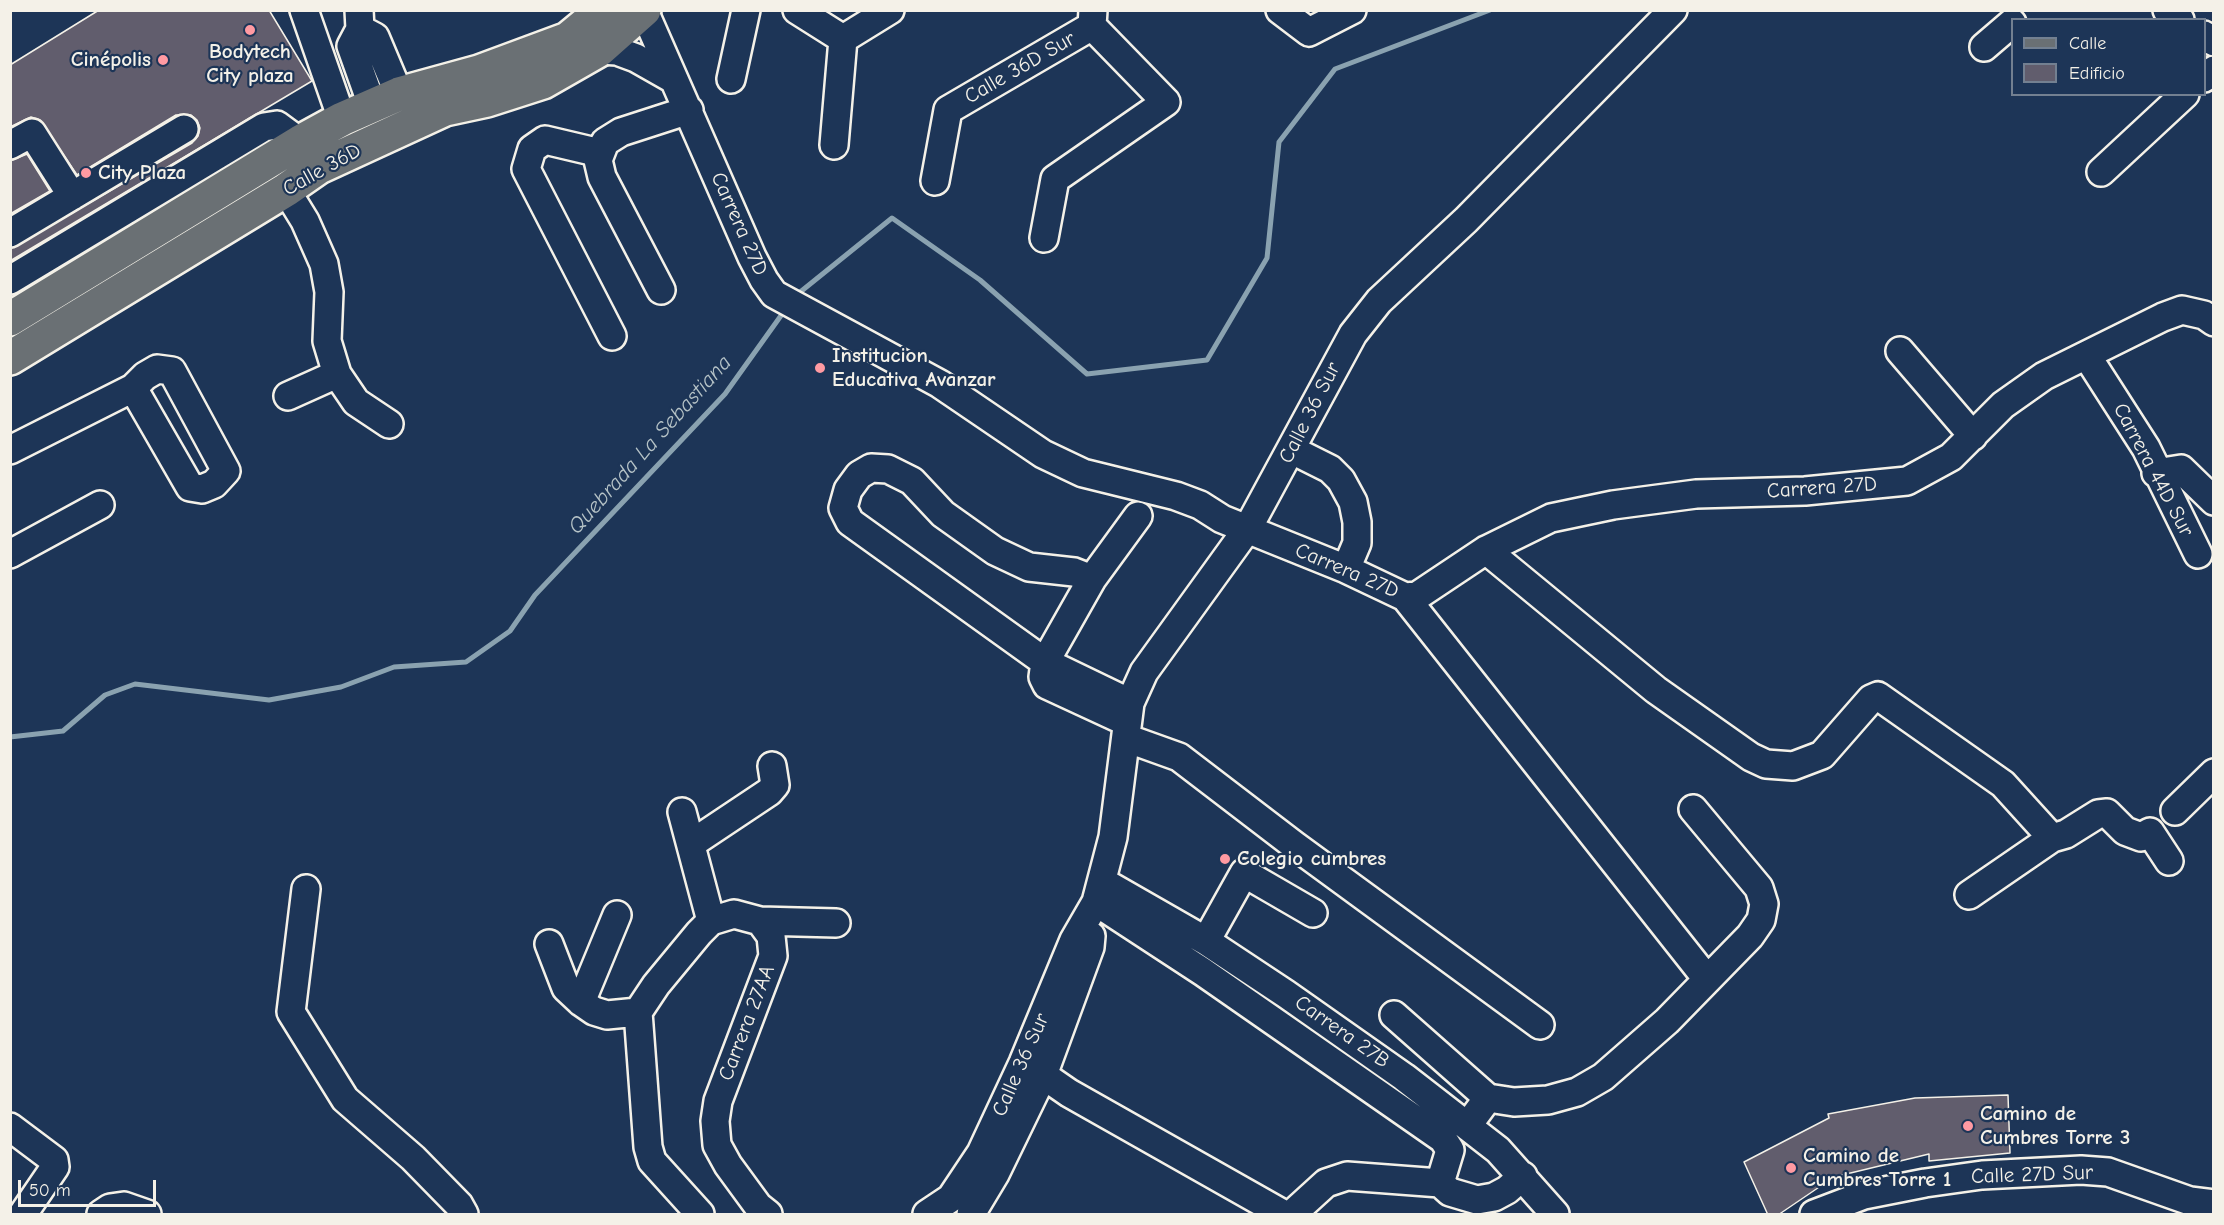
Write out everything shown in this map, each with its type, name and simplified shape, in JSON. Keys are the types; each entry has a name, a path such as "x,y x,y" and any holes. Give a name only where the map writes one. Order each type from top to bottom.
{"main road":[{"name":"Calle 36D","path":"10,358 286,190 309,154 342,119 386,99 479,72 568,39 603,10"},
{"name":"Calle 36D","path":"10,319 309,154 445,109 487,100 543,82 599,50 644,11"}],"street":[{"path":"304,10 342,119"},
{"path":"731,79 746,10"},
{"path":"797,10 843,39"},
{"path":"843,39 890,10"},
{"path":"1280,10 1309,32 1352,10"},
{"name":"Calle 36 Sur","path":"971,1215 1022,1122 1043,1075 1090,947 1099,892 1113,837 1127,721 1144,672 1162,644 1248,528 1353,334 1379,301 1466,220 1674,10"},
{"name":"Carrera 27D","path":"644,11 752,257 774,294 940,384 1043,454 1083,473 1176,496 1222,519 1346,569 1405,597 1417,596 1486,550 1551,518 1696,494 1805,491 1907,481 1951,458 2003,405 2044,376 2163,317 2182,310 2204,315 2214,322"},
{"path":"1044,238 1054,179 1166,102 1092,18"},
{"name":"Calle 36D Sur","path":"935,181 948,110 1092,18"},
{"path":"360,20 375,37 386,99"},
{"path":"1984,47 2011,25"},
{"path":"834,145 843,39"},
{"path":"599,50 618,51 636,58 673,79"},
{"path":"2101,172 2183,96"},
{"path":"661,290 602,177 598,160 606,142 621,132 689,110"},
{"path":"10,280 264,127 277,125 309,154"},
{"path":"10,233 184,129"},
{"path":"10,146 32,133 72,196"},
{"path":"600,153 544,140 532,149 526,169 612,336"},
{"path":"286,190 305,221 324,264 329,292 327,341 337,374 356,402 389,424"},
{"path":"1900,351 1973,436"},
{"name":"Carrera 44D Sur","path":"2087,356 2146,448 2156,474 2198,554"},
{"path":"288,396 337,374"},
{"path":"10,450 133,388"},
{"path":"1292,450 1330,469 1341,480 1353,502 1358,522 1357,543 1346,569"},
{"path":"1092,579 1074,572 1029,567 995,550 943,514 912,481 888,469 871,468 859,475 848,490 843,508 850,522 1179,757 1294,845 1540,1025"},
{"path":"2156,474 2181,469 2214,501"},
{"path":"10,554 100,505"},
{"path":"1046,662 1092,579 1138,516"},
{"path":"1486,550 1656,690 1751,758 1766,764 1793,766 1822,755 1871,699 1878,696 2003,784 2052,838"},
{"path":"1405,597 1707,979"},
{"path":"691,844 770,792 775,785 772,765"},
{"path":"2175,811 2214,773"},
{"path":"1394,1015 1488,1098 1514,1102 1548,1100 1576,1092 1603,1077 1632,1054 1750,936 1761,920 1764,904 1759,888 1693,809"},
{"path":"682,812 711,921"},
{"path":"1969,895 2052,838 2066,834 2091,816 2107,813 2125,831 2141,837 2150,832 2169,861"},
{"path":"1206,941 1244,873 1313,914"},
{"path":"306,890 291,1012 345,1099 413,1158 459,1205 464,1215"},
{"path":"1099,892 1203,972 1443,1139 1450,1150 1440,1183"},
{"name":"Calle 36 Sur","path":"927,1215 951,1198 981,1153 1023,1063 1074,940 1099,892"},
{"name":"Carrera 27B","path":"1099,892 1206,941 1349,1036 1498,1150 1555,1215"},
{"path":"700,1215 652,1161 638,1012 656,985 711,921 734,914 760,921 836,923"},
{"path":"581,1002 617,915"},
{"name":"Carrera 27AA","path":"760,921 771,936 774,956 725,1079 715,1121 717,1145 728,1165 758,1206 768,1215"},
{"path":"549,944 566,988 581,1002 594,1011 608,1015 638,1012"},
{"path":"1043,1075 1069,1093 1283,1215"},
{"path":"1468,1125 1488,1098"},
{"path":"10,1127 54,1160 55,1167 23,1215"},
{"name":"Calle 27D Sur","path":"1814,1215 1864,1195 1925,1183 1983,1175 2081,1170 2108,1172 2190,1202 2214,1204"},
{"path":"1292,1215 1326,1183 1347,1176 1440,1183 1450,1192 1477,1200 1494,1197 1507,1191 1523,1176"},
{"path":"101,1215 110,1208 124,1206 147,1215"}],"building":[{"name":"City Plaza","path":"99,10 269,10 312,81 10,261 10,249 192,143 198,136 200,128 197,120 191,115 176,115 77,175 40,120 31,117 10,127 10,65"},
{"path":"27,154 50,191 10,214 10,161"},
{"path":"2008,1095 2010,1153 1929,1161 1929,1154 1834,1177 1778,1215 1768,1215 1744,1162 1829,1118 1828,1114 1915,1098"}],"waterway":[{"name":"Quebrada La Sebastiana","path":"794,297 892,218 980,280 1087,374 1207,360 1267,258 1279,142 1335,69 1490,10"},
{"path":"10,737 63,731 105,695 135,684 269,700 341,687 394,667 466,662 510,631 535,595 725,394 785,310"}],"place":[{"name":"Bodytech City plaza","path":"250,30"},
{"name":"Cinépolis","path":"163,60"},
{"name":"City Plaza","path":"86,173"},
{"name":"Institucion Educativa Avanzar","path":"820,368"},
{"name":"Colegio cumbres","path":"1225,859"},
{"name":"Camino de Cumbres Torre 3","path":"1968,1126"},
{"name":"Camino de Cumbres Torre 1","path":"1791,1168"}]}
